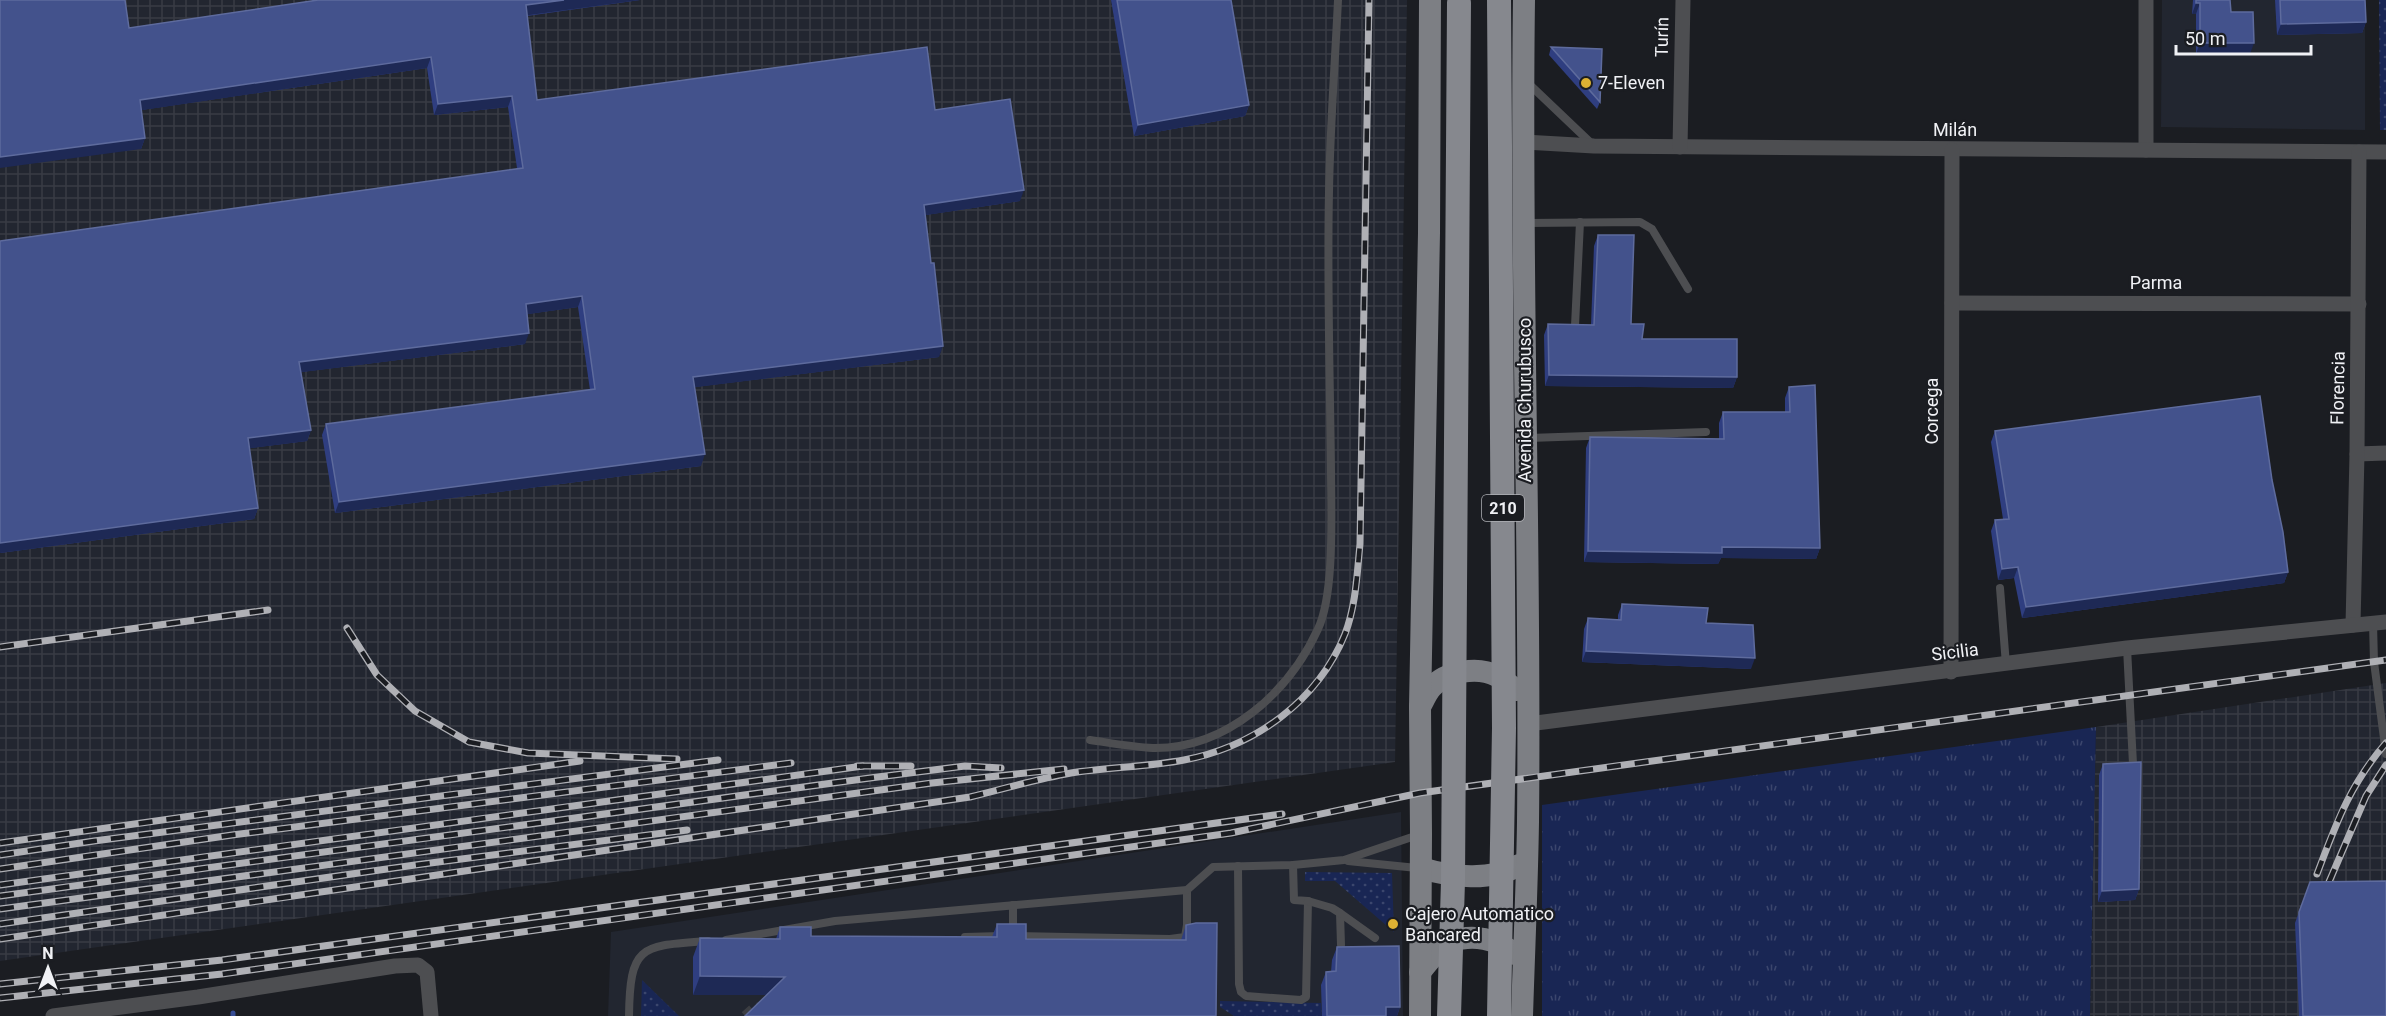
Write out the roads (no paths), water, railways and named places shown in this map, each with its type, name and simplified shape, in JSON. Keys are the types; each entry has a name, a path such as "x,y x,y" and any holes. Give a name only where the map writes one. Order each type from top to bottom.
{"highway":[{"name":"Avenida Churubusco","path":"1499,0 1504,728 1499,1016"},
{"name":"210","path":"1449,1016 1453,881 1459,3"}],"main road":[{"path":"1420,1016 1420,707 1429,233 1430,0"},
{"name":"Avenida Churubusco","path":"1522,1016 1527,860 1528,714 1524,0"},
{"path":"1420,707 1431,687 1442,678 1479,670 1496,676 1516,690 1528,714"},
{"path":"1421,868 1458,875 1479,876 1512,869 1527,860"},
{"path":"1420,972 1437,953 1451,942 1473,938 1497,941 1512,952 1523,967"}],"street":[{"name":"Turín","path":"1680,147 1683,0"},
{"path":"2146,0 2146,150"},
{"name":"Milán","path":"1524,142 1680,147 2386,152"},
{"name":"Corcega","path":"1951,672 1952,150"},
{"name":"Florencia","path":"2353,625 2359,303 2359,152"},
{"name":"Parma","path":"1952,303 2359,303"},
{"path":"2357,454 2386,453"},
{"name":"Sicilia","path":"1528,714 1951,672 2127,648 2380,623"},
{"path":"52,1016 198,997 394,966 418,965 426,972 431,1016"}],"lane":[{"path":"1090,740 1154,748 1189,742 1228,729 1274,696 1300,663 1320,626 1329,584 1332,515 1329,191 1338,0"},
{"path":"1523,79 1594,146"},
{"path":"1575,326 1580,222"},
{"path":"1524,223 1640,222 1652,229 1688,289"},
{"path":"1525,438 1706,432"},
{"path":"2000,588 2006,665"},
{"path":"2380,623 2374,662 2386,754"},
{"path":"2127,648 2133,764"},
{"path":"1344,860 1421,834"},
{"path":"727,940 835,921 1187,890 1213,867 1293,865 1344,860 1421,868"},
{"path":"1293,865 1294,900 1308,901 1332,908 1375,938"},
{"path":"1238,866 1239,984 1241,992 1246,996 1301,1000 1306,997 1308,901"},
{"path":"953,937 1170,939 1185,937 1187,890"},
{"path":"1013,904 1013,936"},
{"path":"1340,913 1341,945"},
{"path":"629,1016 632,970 645,952 653,947 665,944 727,940 786,939"}],"tunnel":[{"path":"745,1016 754,1008 763,1007"}],"railway":[{"path":"0,939 970,797 1071,773 1184,760 1210,754 1235,744 1281,717 1301,700 1333,658 1349,623 1356,589 1360,544 1369,0"},
{"path":"0,647 268,610"},
{"path":"347,628 377,675 415,711 469,742 528,753 677,759"},
{"path":"0,998 222,974 1231,833 1420,793 2386,660"},
{"path":"2317,874 2353,789 2373,758 2386,743"},
{"path":"0,855 718,760"},
{"path":"0,843 580,761"},
{"path":"0,869 232,835 791,763"},
{"path":"2329,882 2366,796 2386,765"},
{"path":"857,766 911,766"},
{"path":"0,885 863,766"},
{"path":"0,896 870,778 965,766 1001,768"},
{"path":"0,909 932,783 1064,769"},
{"path":"0,984 222,960 1282,814"},
{"path":"0,924 415,865 687,830"}],"place":[{"name":"7-Eleven","path":"1586,83"},
{"name":"Cajero Automatico Bancared","path":"1393,924"}]}
